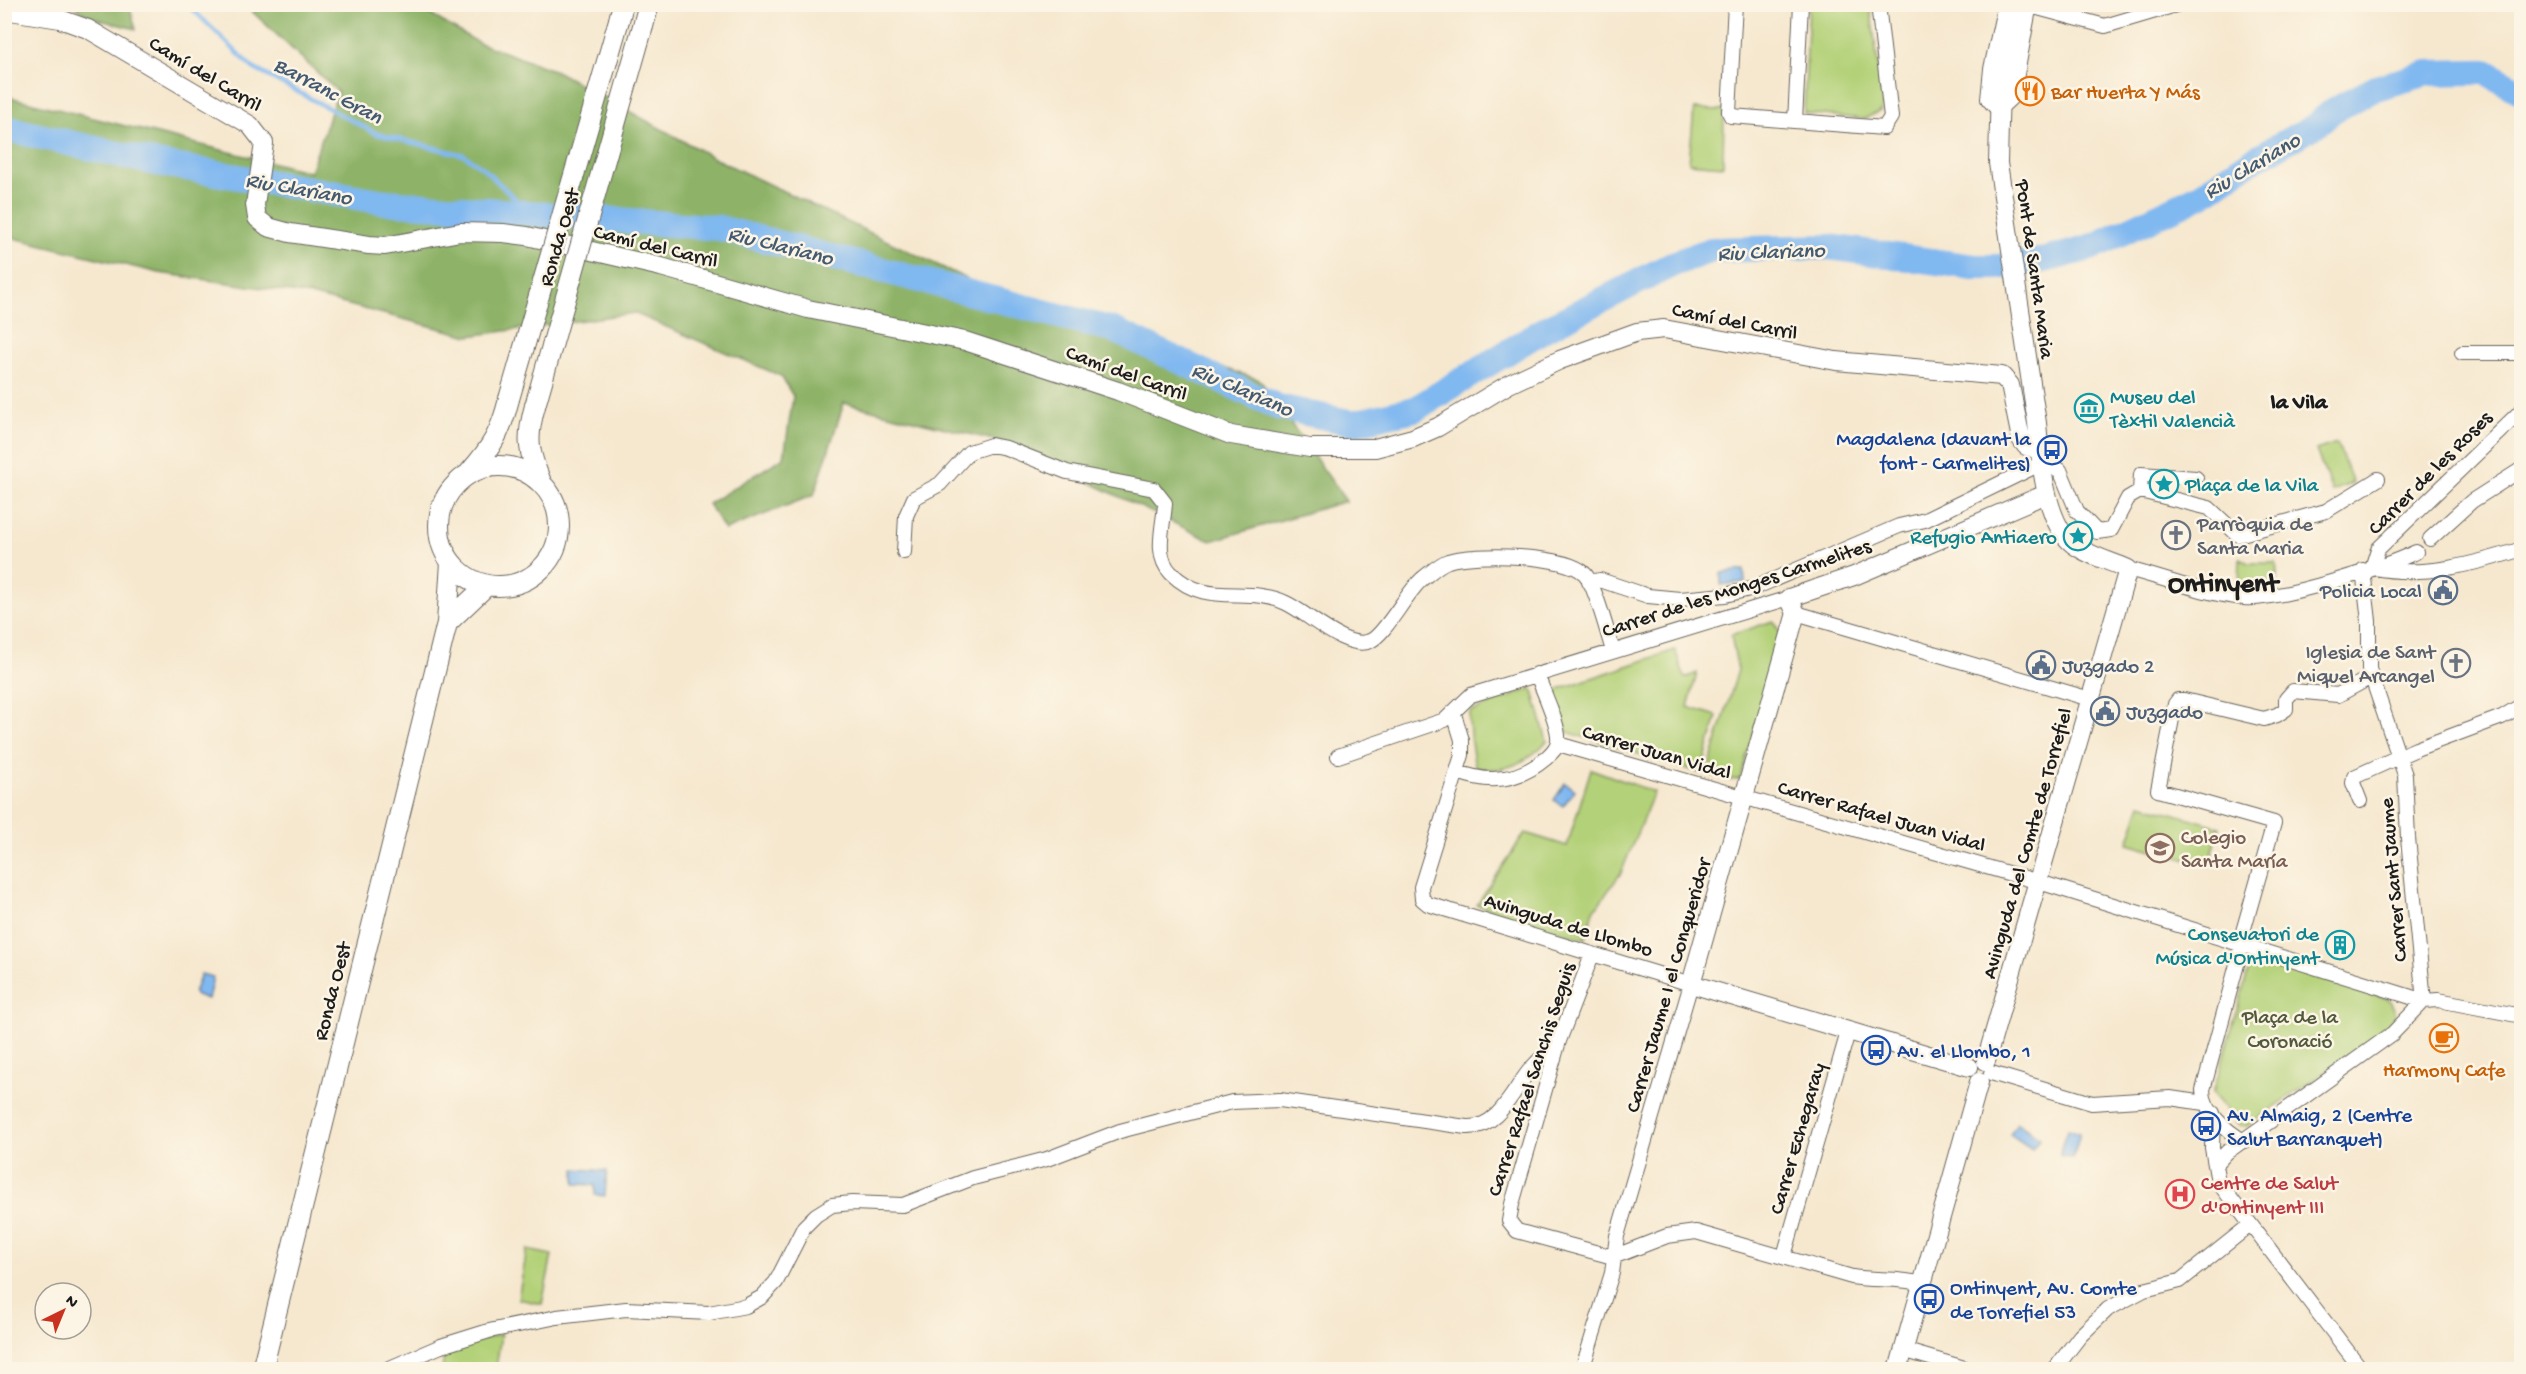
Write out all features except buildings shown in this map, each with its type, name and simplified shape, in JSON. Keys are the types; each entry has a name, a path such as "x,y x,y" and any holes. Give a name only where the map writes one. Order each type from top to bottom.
{"main road":[{"name":"Ronda Oest","path":"541,482 531,457 528,440 535,406 649,4"},
{"name":"Ronda Oest","path":"470,472 486,454 501,429 621,12"},
{"path":"507,465 525,471 541,482 553,497 559,516 560,535 553,554 542,570 526,581 507,586 487,585 461,573 451,562 441,543 439,523 443,503 454,485 470,472 488,466 507,465"},
{"name":"Ronda Oest","path":"262,1370 447,623 451,562"},
{"path":"447,623 487,585"}],"street":[{"path":"1735,4 1729,112 1735,117 1884,128 1891,117 1878,4"},
{"path":"1795,121 1801,4"},
{"path":"1997,115 1988,99 1991,69 2005,4"},
{"path":"2026,5 2105,26 2179,4"},
{"name":"Pont de Santa Maria","path":"2026,5 2000,85 1997,115 1998,163 2046,494 2061,528 2071,543 2128,569"},
{"name":"Camí del Carril","path":"4,10 60,19 88,29 250,124 262,137 263,156 255,205 257,218 268,227 326,241 385,246 460,232 502,232 661,267 808,309 965,341 1118,391 1232,435 1292,446 1357,449 1413,438 1438,427 1509,384 1560,360 1637,332 1664,328 1825,359 2002,376 2010,386 2021,439 2040,457"},
{"path":"2462,353 2522,353"},
{"name":"Carrer de les Roses","path":"2368,569 2378,549 2522,410"},
{"path":"904,552 906,516 914,498 940,484 969,452 991,445 1006,448 1067,472 1154,489 1165,503 1162,558 1179,579 1204,594 1277,600 1348,640 1362,643 1376,637 1409,592 1429,574 1450,560 1508,556 1539,559 1573,566 1587,576 1613,651"},
{"path":"2040,457 2060,470 2077,511 2097,532 2111,530 2128,498 2140,491 2213,510 2238,535 2326,511 2378,479"},
{"name":"Carrer de les Monges Carmelites","path":"1589,582 1600,580 1648,596 1680,599 1725,595 1754,588 1899,526 1925,520 2040,457"},
{"path":"2430,539 2472,501 2522,469"},
{"path":"2140,491 2141,474 2196,474 2194,504"},
{"name":"Carrer de les Monges Carmelites","path":"1537,674 1613,651 1793,605 1854,576 2046,494"},
{"path":"2368,569 2395,572 2425,571 2481,562 2522,549"},
{"path":"2128,569 2220,594 2251,598 2280,595 2416,552"},
{"name":"Avinguda del Comte de Torrefiel","path":"1898,1370 1981,1071 2039,882 2128,569"},
{"name":"Carrer Sant Jaume","path":"2368,569 2371,676 2405,775 2409,849 2424,1000"},
{"path":"1793,605 2091,699"},
{"name":"Carrer Jaume I el Conqueridor","path":"1582,1370 1612,1273 1613,1257 1745,798 1793,605"},
{"path":"1338,756 1445,720 1454,714 1462,700 1471,695 1537,674 1558,733 1558,744 1539,763 1517,776 1485,779 1458,772"},
{"path":"2362,1370 2218,1182 2212,1148 2204,1084 2239,957 2240,942 2274,823 2162,793 2157,786 2178,700 2264,719 2286,709 2286,699 2293,691 2298,689 2338,695 2371,676"},
{"path":"2361,801 2353,783 2354,777 2399,756 2502,717 2522,705"},
{"name":"Avinguda de Llombo","path":"1454,714 1462,740 1458,772 1421,887 1422,899 1428,904 1981,1071"},
{"name":"Carrer Juan Vidal","path":"1558,744 1745,798"},
{"name":"Carrer Rafael Juan Vidal","path":"1745,798 2039,882 2424,1000 2438,1000 2522,1016"},
{"name":"Carrer Rafael Sanchis Seguis","path":"1592,955 1559,1041 1509,1216 1513,1226 1528,1236 1613,1257"},
{"path":"2387,988 2403,1000 2408,1019"},
{"path":"2215,1165 2227,1152 2392,1034 2424,1000"},
{"name":"Carrer Echegaray","path":"1785,1256 1848,1032"},
{"path":"385,1370 441,1346 489,1331 557,1317 626,1308 709,1312 746,1306 762,1297 776,1282 804,1227 816,1215 832,1205 852,1203 903,1205 973,1178 1047,1159 1120,1131 1232,1102 1280,1100 1466,1127 1479,1126 1496,1115 1530,1069 1559,1041"},
{"path":"1981,1071 2092,1103 2170,1098 2208,1108 2229,1131 2244,1141"},
{"path":"2054,1370 2080,1336 2108,1309 2144,1290 2180,1281 2250,1225"},
{"path":"1613,1257 1667,1236 1688,1232 1785,1256 1852,1277 1908,1280 1923,1284"},
{"path":"1903,1350 1971,1370"}],"green space":[{"path":"72,5 129,5 136,29 92,18"},
{"path":"245,5 414,5 479,43 556,71 716,159 994,292 1260,380 1346,501 1211,541 1010,444 844,403 814,495 725,530 708,504 784,457 793,396 781,376 634,313 469,336 310,295 159,273 5,236 5,96 310,172 338,92"},
{"path":"1809,5 1870,5 1883,103 1881,111 1864,119 1804,113"},
{"path":"1694,109 1724,110 1723,166 1689,163"},
{"path":"2337,443 2353,483 2332,491 2316,450"},
{"path":"2240,558 2248,563 2276,563 2278,586 2239,587"},
{"path":"1773,621 1782,635 1740,779 1729,780 1707,773 1738,670 1731,635"},
{"path":"1675,650 1685,678 1697,673 1688,707 1717,716 1701,773 1567,732 1553,691"},
{"path":"1532,688 1547,741 1532,755 1506,768 1476,767 1469,723 1470,712"},
{"path":"1591,769 1654,792 1621,873 1593,912 1585,939 1477,905 1525,833 1567,846"},
{"path":"2141,804 2220,827 2209,866 2128,843"},
{"name":"Plaça de la Coronació","path":"2252,958 2389,999 2396,1013 2388,1028 2247,1126 2239,1125 2213,1093"},
{"path":"527,1250 552,1255 542,1304 518,1299"},
{"path":"501,1334 496,1369 442,1370 445,1351"}],"water":[{"path":"1744,570 1745,582 1721,585 1721,573"},
{"path":"1565,783 1575,790 1563,806 1554,800"},
{"path":"201,974 213,977 208,999 196,996 194,993"},
{"path":"2017,1123 2040,1138 2032,1149 2010,1134"},
{"path":"2068,1129 2080,1133 2073,1158 2060,1155"},
{"path":"575,1169 607,1171 605,1196 595,1195 595,1185 575,1184"}],"waterway":[{"name":"Barranc Gran","path":"187,4 253,68 377,134 464,155 483,168 530,213"},
{"name":"Riu Clariano","path":"4,128 156,163 385,202 719,228 1114,330 1278,407 1353,423 1415,409 1545,329 1673,264 1711,250 1829,247 1974,267 1997,267 2045,260 2090,248 2201,195 2249,162 2313,127 2334,110 2376,88 2428,73 2486,72 2522,93"}],"place":[{"name":"Bar Huerta Y Más","path":"2030,91"},
{"name":"Museu del Tèxtil Valencià","path":"2089,408"},
{"name":"Magdalena (davant la font - Carmelites)","path":"2052,450"},
{"name":"Plaça de la Vila","path":"2164,484"},
{"name":"Parròquia de Santa Maria","path":"2176,535"},
{"name":"Refugio Antiaero","path":"2078,536"},
{"name":"Policia Local","path":"2443,590"},
{"name":"Iglesia de Sant Miquel Arcangel","path":"2456,663"},
{"name":"Juzgado 2","path":"2041,665"},
{"name":"Juzgado","path":"2105,711"},
{"name":"Colegio Santa María","path":"2160,848"},
{"name":"Consevatori de Música d'Ontinyent","path":"2340,945"},
{"name":"Harmony Cafe","path":"2444,1038"},
{"name":"Av. el Llombo, 1","path":"1876,1050"},
{"name":"Av. Almaig, 2 (Centre Salut Barranquet)","path":"2206,1126"},
{"name":"Centre de Salut d'Ontinyent III","path":"2180,1194"},
{"name":"Ontinyent, Av. Comte de Torrefiel 53","path":"1929,1299"}],"district":[{"name":"la Vila","path":"2299,400"},
{"name":"Ontinyent","path":"2223,582"}]}
